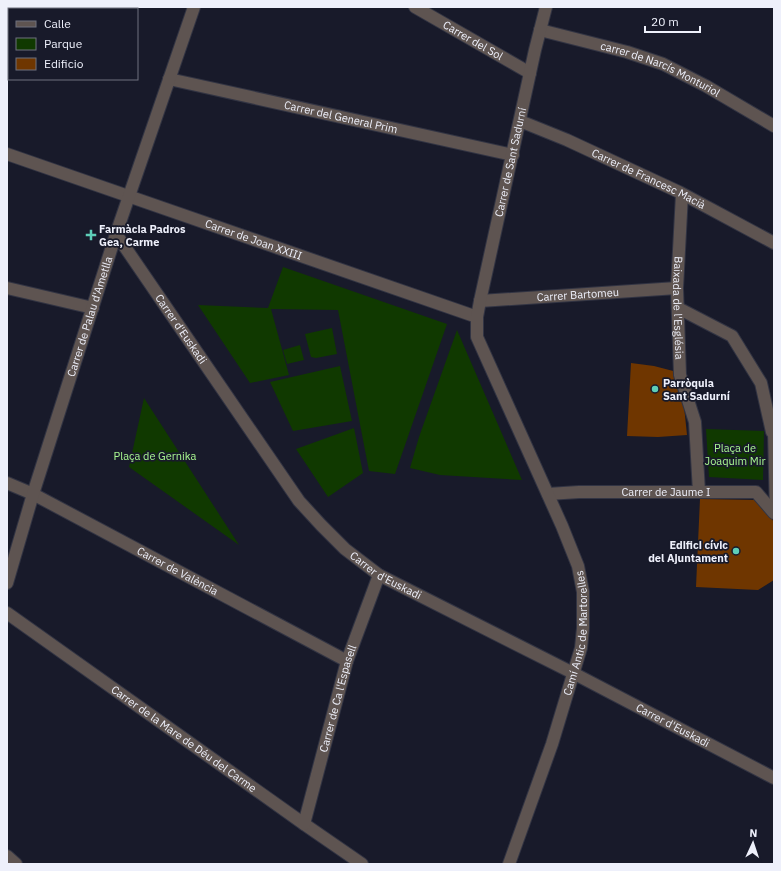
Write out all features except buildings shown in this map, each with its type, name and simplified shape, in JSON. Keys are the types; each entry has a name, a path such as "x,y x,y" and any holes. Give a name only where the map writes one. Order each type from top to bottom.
{"street":[{"name":"Carrer de Palau d'Ametlla","path":"7,583 33,494 116,234 194,7"},
{"name":"Carrer del Sol","path":"416,7 530,73"},
{"name":"Carrer de Sant Sadurní","path":"477,317 530,73 546,7"},
{"name":"carrer de Narcís Monturiol","path":"540,30 627,52 663,64 706,86 774,126"},
{"name":"Carrer del General Prim","path":"169,79 512,155"},
{"name":"Carrer de Francesc Macià","path":"520,121 567,140 682,194 774,243"},
{"name":"Carrer de Joan XXIII","path":"7,154 477,317"},
{"name":"Baixada de l'Església","path":"682,194 677,288 680,375 695,422 699,492"},
{"name":"Carrer d'Euskadi","path":"116,234 300,501 345,549 380,575 573,673 774,778"},
{"path":"7,288 93,308"},
{"name":"Carrer Bartomeu","path":"480,301 677,288"},
{"path":"678,308 732,336 761,383 773,432"},
{"name":"Camí Antic de Martorelles","path":"477,317 477,337 548,494 578,566 583,592 584,628 581,648 552,744 509,864"},
{"name":"Carrer de València","path":"7,483 33,494 347,661"},
{"name":"Carrer de Jaume I","path":"548,494 579,492 756,492 774,513"},
{"name":"Carrer de Ca l'Espasell","path":"304,824 347,661 380,575"},
{"name":"Carrer de la Mare de Déu del Carme","path":"7,612 362,864"},
{"path":"7,856 16,864"}],"lane":[{"path":"773,432 774,513"}],"green space":[{"path":"283,267 447,324 395,474 369,471 338,310 271,309 289,375 250,383 198,305 268,308"},
{"path":"332,328 337,354 316,358 311,357 305,334"},
{"path":"457,330 522,480 440,475 410,468 419,437"},
{"path":"300,345 304,360 287,364 283,350"},
{"path":"340,366 352,421 293,431 270,382"},
{"name":"Plaça de Gernika","path":"144,398 239,545 129,467"},
{"path":"354,428 363,473 328,497 296,449"},
{"name":"Plaça de Joaquim Mir","path":"706,429 764,431 763,480 709,477"}],"place":[{"name":"Farmàcia Padros Gea, Carme","path":"91,235"},
{"name":"Parròquia Sant Sadurní","path":"655,389"},
{"name":"Edifici cívic del Ajuntament","path":"736,551"}]}
